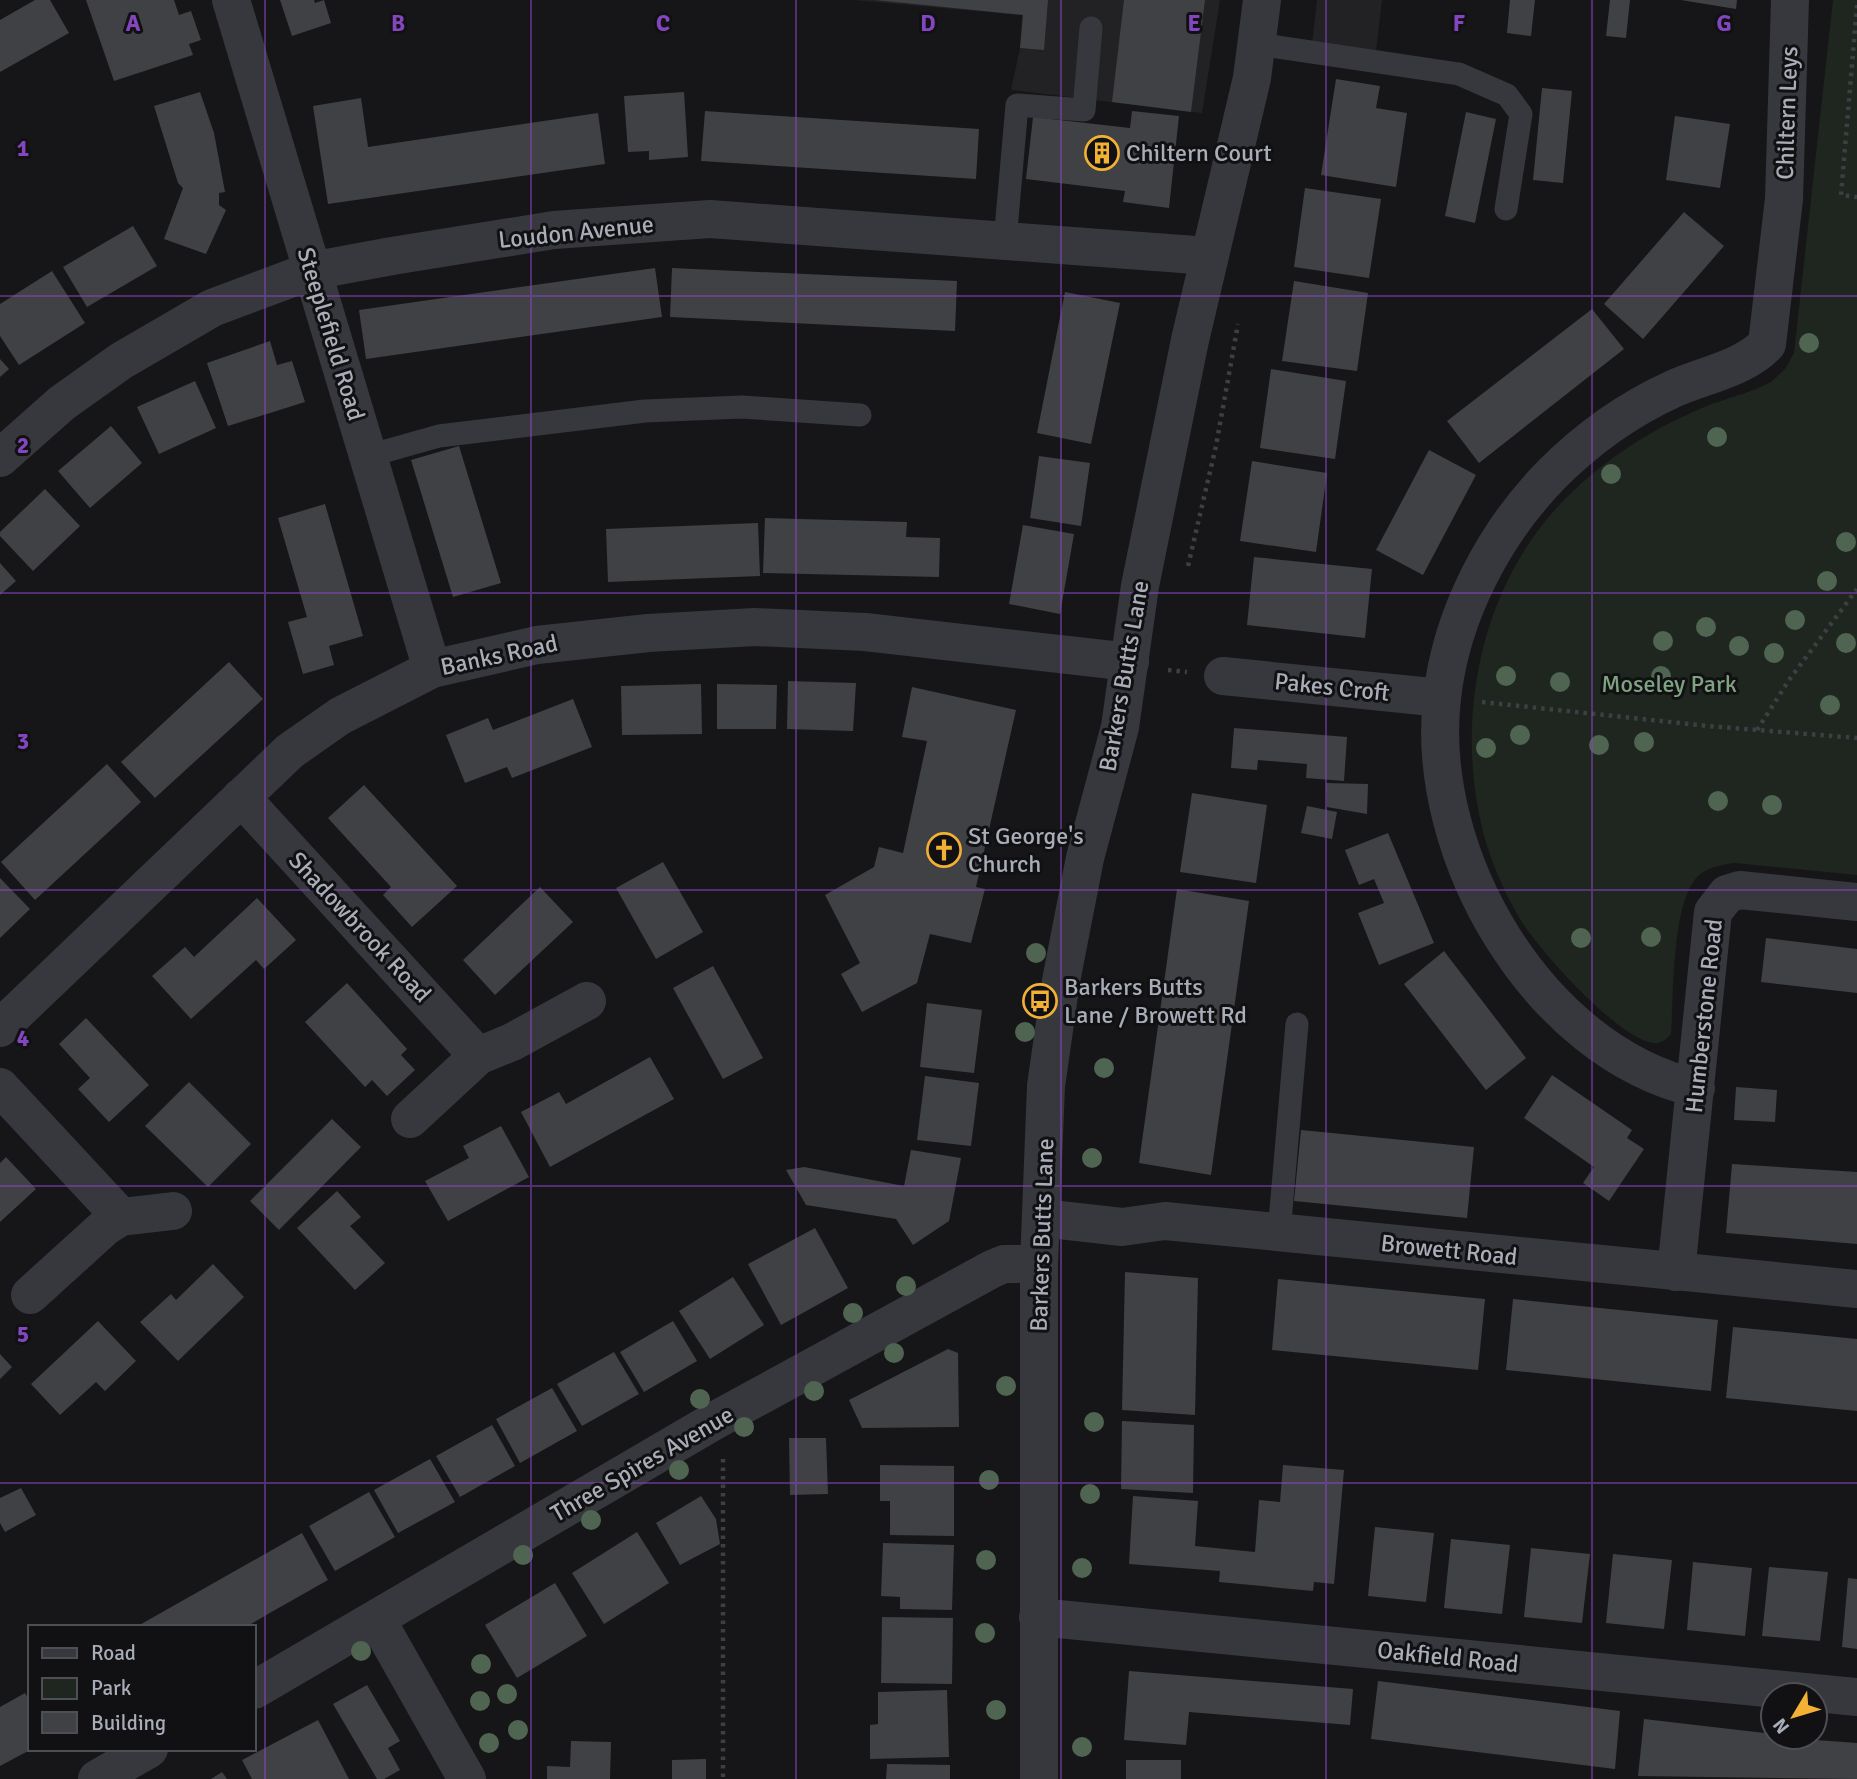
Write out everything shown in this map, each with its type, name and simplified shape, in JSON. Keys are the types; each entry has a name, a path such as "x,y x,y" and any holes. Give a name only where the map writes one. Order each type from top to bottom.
{"street":[{"name":"Steeplefield Road","path":"231,0 432,669"},
{"name":"Barkers Butts Lane","path":"1039,1779 1039,1264 1046,1086 1060,981 1085,858 1120,727 1140,586 1209,256 1245,111 1258,44 1262,0"},
{"name":"Chiltern Leys","path":"1696,1088 1666,1081 1633,1064 1576,1024 1530,977 1494,929 1474,888 1448,801 1443,754 1442,698 1472,590 1519,512 1553,473 1596,436 1635,410 1672,390 1756,356 1767,344 1781,225 1790,0"},
{"name":"Loudon Avenue","path":"0,458 62,402 121,360 212,308 312,271 554,230 710,219 1209,256"},
{"name":"Banks Road","path":"0,1028 290,751 340,716 432,669 537,645 648,633 755,627 865,632 1130,662"},
{"name":"Pakes Croft","path":"1223,676 1442,698"},
{"name":"Shadowbrook Road","path":"241,797 478,1056"},
{"name":"Humberstone Road","path":"1676,1272 1710,925 1718,902 1727,894 1740,890 1857,902"},
{"path":"410,1119 478,1056 512,1042 587,1001"},
{"path":"0,1087 121,1217"},
{"path":"30,1295 105,1227 121,1217 173,1211"},
{"name":"Browett Road","path":"1042,1218 1122,1227 1165,1221 1857,1289"},
{"name":"Three Spires Avenue","path":"256,1689 714,1421 992,1269 1004,1264 1039,1264"},
{"name":"Oakfield Road","path":"1038,1617 1857,1697"},
{"path":"377,1620 467,1779"},
{"path":"97,1779 146,1751"}],"lane":[{"path":"1005,241 1017,105 1084,110 1091,29"},
{"path":"1258,44 1459,74 1507,95 1521,114 1506,209"},
{"path":"368,456 439,436 645,411 742,407 860,415"},
{"path":"1279,1233 1297,1024"}],"path":[{"path":"1857,5 1842,195 1857,197"},
{"path":"1757,730 1789,680 1857,589"},
{"path":"1442,698 1857,738"},
{"path":"723,1457 723,1779"}],"shaded area":[{"path":"853,0 1220,0 1202,113 1011,90 1020,48 1022,15"},
{"path":"1317,0 1382,0 1374,68 1310,61"}],"green space":[{"name":"Moseley Park","path":"1833,0 1857,0 1857,875 1735,863 1716,866 1699,875 1683,905 1679,927 1671,1034 1662,1042 1654,1043 1621,1027 1561,971 1529,933 1509,898 1486,843 1475,788 1472,743 1474,698 1482,654 1495,611 1513,570 1537,532 1566,498 1616,456 1653,432 1692,412 1771,382 1785,369 1794,353"}],"building":[{"path":"35,0 50,0 69,33 0,72 0,20"},
{"path":"86,0 174,0 179,15 191,11 201,40 189,44 193,55 114,81"},
{"path":"280,0 314,0 315,3 324,0 331,23 292,36"},
{"path":"875,0 1048,0 1044,50 1020,48 1023,15"},
{"path":"1124,0 1205,0 1191,112 1112,102"},
{"path":"1510,0 1535,0 1531,36 1507,33"},
{"path":"1610,0 1630,0 1626,38 1606,36"},
{"path":"1681,0 1737,0 1736,9"},
{"path":"1336,79 1380,86 1376,108 1407,113 1396,187 1321,175"},
{"path":"1542,88 1572,91 1563,183 1533,180"},
{"path":"200,92 214,133 225,192 219,193 219,205 226,210 206,254 164,239 183,188 178,183 154,106"},
{"path":"684,92 688,157 649,160 649,151 628,152 624,96"},
{"path":"361,98 368,147 598,113 605,164 328,204 313,106"},
{"path":"705,111 979,129 976,179 701,161"},
{"name":"Chiltern Court","path":"1132,111 1179,116 1169,208 1123,202 1125,191 1026,179 1033,117 1130,128"},
{"path":"1466,112 1496,119 1475,223 1445,216"},
{"path":"1675,116 1730,124 1720,188 1666,180"},
{"path":"1305,188 1381,199 1369,278 1294,267"},
{"path":"1684,212 1724,246 1643,339 1604,304"},
{"path":"133,226 157,266 87,307 63,267"},
{"path":"655,268 662,317 366,359 359,310"},
{"path":"672,268 957,281 955,331 670,317"},
{"path":"52,271 85,323 19,365 0,336 0,304"},
{"path":"1294,281 1368,293 1357,371 1282,361"},
{"path":"1065,292 1120,303 1091,444 1037,433"},
{"path":"1592,309 1624,349 1479,463 1447,421"},
{"path":"270,341 277,365 292,361 305,402 228,426 207,363"},
{"path":"0,359 9,369 0,377"},
{"path":"1271,369 1346,381 1335,459 1260,448"},
{"path":"195,381 216,428 159,454 137,407"},
{"path":"111,426 142,463 90,508 58,471"},
{"path":"459,446 501,583 453,597 411,460"},
{"path":"1429,450 1476,475 1423,575 1376,550"},
{"path":"1039,456 1090,463 1081,526 1030,518"},
{"path":"1252,461 1327,473 1316,552 1240,541"},
{"path":"45,489 80,526 33,571 0,536 0,532"},
{"path":"325,504 363,636 329,646 334,665 303,674 288,622 307,617 278,518"},
{"path":"765,518 907,522 906,537 940,538 939,577 763,573"},
{"path":"758,523 760,576 608,582 606,529"},
{"path":"1023,525 1074,534 1060,614 1009,604"},
{"path":"1254,557 1372,569 1365,638 1247,625"},
{"path":"0,563 16,581 0,595"},
{"path":"229,662 263,699 155,798 121,762"},
{"path":"788,681 856,683 853,731 787,729"},
{"path":"701,684 702,734 622,735 621,686"},
{"path":"717,684 777,685 776,729 717,729"},
{"name":"St George's Church","path":"912,687 1016,710 976,887 985,889 971,943 930,934 917,983 862,1012 841,974 860,963 825,895 874,867 879,847 903,853 927,741 902,737"},
{"path":"573,699 592,747 512,778 507,767 465,783 446,735 488,718 493,730"},
{"path":"1234,728 1347,737 1344,781 1306,778 1307,764 1258,760 1257,770 1231,768"},
{"path":"107,764 141,802 35,900 1,862"},
{"path":"1326,783 1368,784 1367,814 1327,807"},
{"path":"364,785 457,886 412,927 383,895 391,887 328,818"},
{"path":"1192,793 1267,805 1256,883 1180,872"},
{"path":"1307,806 1337,812 1332,839 1301,833"},
{"path":"1388,833 1434,943 1379,965 1358,913 1384,903 1374,879 1359,885 1345,850"},
{"path":"663,862 703,932 656,959 616,888"},
{"path":"0,878 30,909 0,938"},
{"path":"540,887 573,922 495,995 463,960"},
{"path":"1177,889 1249,901 1211,1175 1139,1163"},
{"path":"257,898 296,940 264,969 256,960 191,1019 152,976 185,947 194,957"},
{"path":"1766,938 1857,949 1857,993 1761,982"},
{"path":"1444,951 1526,1058 1486,1090 1404,984"},
{"path":"713,966 763,1058 723,1079 673,988"},
{"path":"347,983 407,1049 401,1055 415,1070 387,1096 372,1080 365,1087 305,1022"},
{"path":"927,1003 982,1010 974,1073 920,1067"},
{"path":"86,1018 149,1085 109,1122 78,1089 90,1078 59,1044"},
{"path":"650,1057 674,1099 550,1167 521,1112 559,1092 566,1104"},
{"path":"1552,1075 1632,1130 1627,1138 1644,1149 1609,1201 1583,1183 1594,1167 1524,1118"},
{"path":"925,1076 979,1083 971,1146 917,1140"},
{"path":"189,1082 251,1144 208,1187 145,1126"},
{"path":"1736,1087 1777,1090 1775,1122 1734,1120"},
{"path":"332,1119 361,1147 279,1230 250,1201"},
{"path":"501,1126 529,1177 448,1221 425,1181 469,1158 463,1146"},
{"path":"1301,1130 1474,1147 1467,1218 1294,1201"},
{"path":"911,1150 961,1158 949,1221 913,1245 896,1219 806,1205 786,1170 804,1167 904,1186"},
{"path":"6,1157 36,1189 0,1222 0,1163"},
{"path":"1732,1164 1857,1172 1857,1244 1726,1233"},
{"path":"337,1191 361,1217 350,1226 385,1263 355,1290 297,1228"},
{"path":"815,1228 848,1288 781,1325 748,1264"},
{"path":"213,1264 244,1297 178,1361 140,1322 171,1294 176,1300"},
{"path":"1125,1272 1198,1278 1195,1415 1122,1410"},
{"path":"733,1277 764,1325 710,1359 679,1311"},
{"path":"1278,1279 1485,1299 1478,1370 1272,1350"},
{"path":"1513,1299 1718,1320 1711,1391 1506,1370"},
{"path":"98,1321 136,1361 105,1391 96,1382 60,1415 31,1384"},
{"path":"673,1321 697,1361 644,1392 620,1352"},
{"path":"1733,1327 1857,1339 1857,1411 1726,1398"},
{"path":"948,1349 958,1353 959,1427 862,1428 849,1400"},
{"path":"614,1352 639,1394 582,1426 557,1384"},
{"path":"0,1354 12,1367 0,1379"},
{"path":"552,1388 577,1431 520,1463 496,1419"},
{"path":"1122,1421 1194,1425 1193,1493 1121,1489"},
{"path":"492,1425 515,1466 460,1497 436,1456"},
{"path":"789,1438 826,1438 828,1494 790,1495"},
{"path":"430,1459 455,1502 398,1533 374,1490"},
{"path":"880,1465 954,1466 954,1536 890,1535 890,1501 880,1501"},
{"path":"1283,1465 1344,1470 1334,1584 1314,1582 1313,1591 1219,1582 1220,1571 1129,1564 1133,1496 1198,1501 1195,1546 1255,1552 1259,1500 1280,1502"},
{"path":"21,1488 36,1515 5,1532 0,1523 0,1498"},
{"path":"369,1492 395,1537 335,1571 309,1526"},
{"path":"701,1496 716,1519 720,1544 680,1565 656,1523"},
{"path":"1375,1527 1434,1533 1426,1602 1368,1596"},
{"path":"637,1532 669,1583 604,1624 572,1573"},
{"path":"302,1533 328,1580 249,1625 140,1625"},
{"path":"1451,1539 1510,1545 1502,1614 1444,1608"},
{"path":"883,1543 954,1545 952,1610 900,1609 900,1597 881,1596"},
{"path":"1531,1548 1590,1554 1582,1623 1524,1617"},
{"path":"1613,1554 1672,1560 1664,1629 1606,1623"},
{"path":"1693,1562 1752,1568 1745,1636 1687,1630"},
{"path":"1769,1567 1828,1572 1820,1641 1762,1636"},
{"path":"1848,1578 1857,1579 1857,1649 1842,1647"},
{"path":"555,1583 587,1636 517,1678 485,1625"},
{"path":"882,1617 953,1618 952,1684 881,1683"},
{"path":"1129,1671 1353,1689 1350,1725 1189,1712 1186,1745 1124,1740"},
{"path":"1378,1681 1620,1711 1615,1769 1371,1739"},
{"path":"367,1685 400,1741 388,1748 400,1770 384,1779 377,1779 333,1704"},
{"path":"947,1690 949,1757 870,1759 870,1725 878,1724 878,1692"},
{"path":"25,1693 28,1698 28,1751 0,1766 0,1707"},
{"path":"1644,1719 1759,1732 1759,1751 1829,1751 1829,1741 1857,1743 1857,1779 1638,1776"},
{"path":"318,1720 349,1779 252,1779 242,1760"},
{"path":"571,1741 611,1742 610,1779 547,1779 547,1766 570,1767"},
{"path":"706,1759 706,1779 672,1779 672,1760"},
{"path":"1126,1760 1181,1760 1181,1779 1126,1779"},
{"path":"887,1764 950,1765 950,1779 886,1779"},
{"path":"222,1772 227,1779 211,1779"}],"place":[{"name":"Chiltern Court","path":"1102,153"},
{"name":"St George's Church","path":"944,850"},
{"name":"Barkers Butts Lane / Browett Rd","path":"1040,1001"}]}
